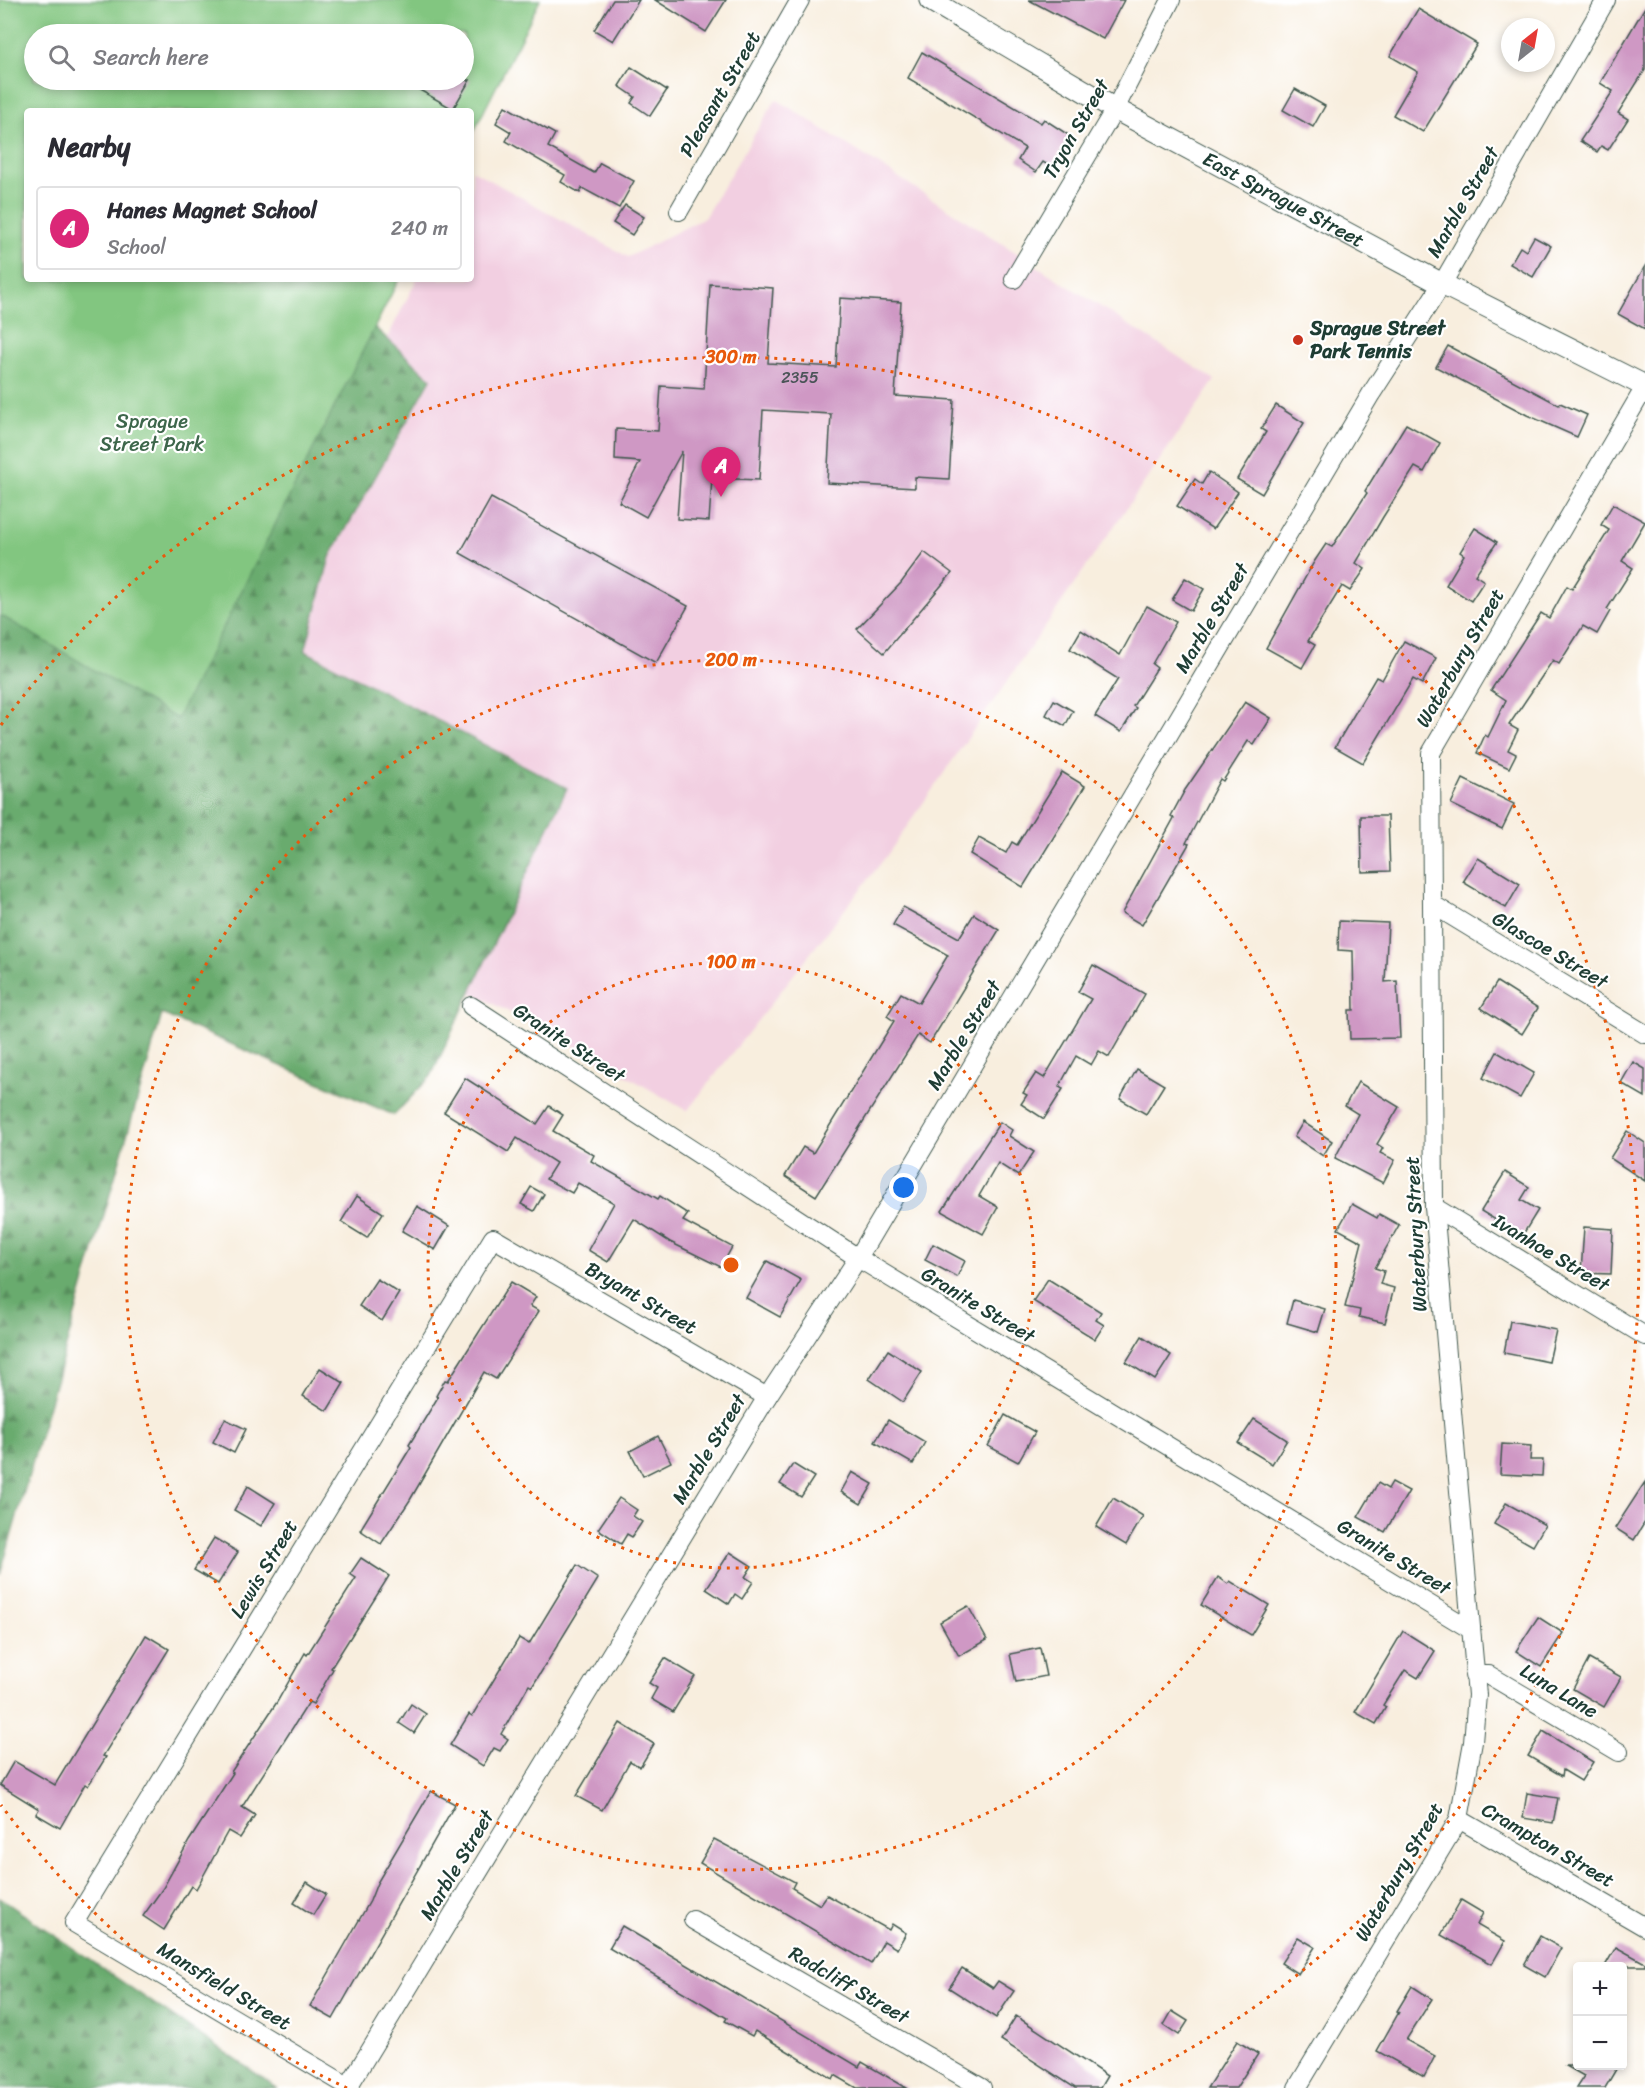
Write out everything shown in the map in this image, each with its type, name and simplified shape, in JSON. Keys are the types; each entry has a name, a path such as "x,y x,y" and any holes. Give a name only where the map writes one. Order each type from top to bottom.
{"street":[{"name":"Pleasant Street","path":"679,211 800,0"},
{"name":"East Sprague Street","path":"930,0 1115,109 1442,284 1645,386"},
{"name":"Tryon Street","path":"1014,279 1115,109 1171,0"},
{"name":"Marble Street","path":"349,2087 767,1397 858,1258 1364,404 1442,284 1606,0"},
{"name":"Waterbury Street","path":"1298,2088 1459,1819 1473,1742 1477,1695 1434,1207 1431,753 1645,386"},
{"name":"Glascoe Street","path":"1432,904 1645,1034"},
{"name":"Granite Street","path":"471,1006 858,1258 1470,1629"},
{"name":"Ivanhoe Street","path":"1434,1207 1645,1336"},
{"name":"Bryant Street","path":"493,1238 767,1397"},
{"name":"Lewis Street","path":"74,1923 493,1238"},
{"name":"Luna Lane","path":"1474,1675 1489,1675 1619,1752"},
{"name":"Crampton Street","path":"1459,1819 1645,1927"},
{"name":"Radcliff Street","path":"693,1920 982,2088"},
{"name":"Mansfield Street","path":"74,1923 349,2087"}],"shaded area":[{"path":"776,99 1215,380 888,854 687,1111 575,1046 139,822 249,613 415,282 474,282 474,171 628,257 704,218"}],"green space":[{"path":"0,0 157,0 70,24 24,24 24,90 32,90 28,108 24,108 24,282 325,282 431,379 330,557 305,651 567,788 431,1076 394,1115 162,1014 0,1575"},
{"name":"Sprague Street Park","path":"0,0 540,0 474,131 474,108 24,108 24,282 397,282 177,719 0,615"},
{"path":"0,1898 277,2088 0,2088"}],"building":[{"path":"613,0 639,0 613,41 594,30"},
{"path":"655,0 726,0 706,32"},
{"path":"1029,0 1124,0 1103,39"},
{"path":"1645,7 1645,70 1618,113 1628,119 1608,150 1601,146 1597,152 1580,141 1613,91 1600,83"},
{"path":"1418,9 1477,44 1423,132 1393,115 1418,72 1390,56"},
{"path":"922,52 1041,123 1044,119 1070,136 1051,167 1043,162 1036,172 1018,160 1025,148 908,78"},
{"path":"631,67 667,90 650,116 631,103 635,97 619,86"},
{"path":"1295,89 1325,106 1313,127 1283,110"},
{"path":"420,90 464,90 454,108"},
{"path":"505,106 555,134 548,147 594,173 600,163 634,181 619,208 582,188 580,193 561,182 565,175 506,141 511,132 496,123"},
{"path":"625,205 644,217 632,235 613,223"},
{"path":"1534,237 1551,246 1533,277 1510,264 1520,247 1526,251"},
{"path":"1645,266 1645,329 1618,314"},
{"path":"710,284 773,288 768,363 836,367 840,298 901,302 895,396 954,400 949,479 915,477 915,488 827,483 831,414 763,410 759,480 712,478 709,521 677,519 682,451 646,517 619,502 640,462 615,460 616,429 658,431 661,386 704,389"},
{"path":"1448,346 1559,405 1560,403 1587,415 1577,437 1527,415 1436,367"},
{"path":"1276,405 1304,423 1262,494 1237,479 1266,432 1261,429"},
{"path":"1406,424 1440,443 1424,472 1415,467 1383,517 1356,563 1365,569 1350,591 1342,586 1308,641 1315,645 1302,668 1266,648 1314,562 1326,544 1332,547 1367,493 1365,491"},
{"path":"1209,472 1238,492 1213,529 1177,506 1195,479 1202,484"},
{"path":"491,498 688,606 656,663 460,553"},
{"path":"1613,504 1645,522 1622,561 1633,568 1607,609 1610,611 1597,634 1583,626 1559,664 1553,660 1509,725 1518,730 1508,750 1516,754 1509,768 1477,753 1485,735 1488,737 1506,700 1491,690 1541,613 1549,618 1567,586 1572,589 1609,530 1601,525"},
{"path":"1475,528 1497,542 1475,575 1484,581 1471,601 1446,585 1464,555 1460,552"},
{"path":"924,552 952,573 884,653 857,629 901,583"},
{"path":"1185,578 1204,589 1191,611 1172,600"},
{"path":"1147,606 1176,622 1152,664 1157,668 1133,706 1136,708 1121,732 1095,716 1118,679 1070,649 1081,630 1120,655"},
{"path":"1404,641 1436,658 1422,684 1413,679 1363,763 1335,747 1376,677 1382,680"},
{"path":"1054,700 1073,711 1065,726 1046,715"},
{"path":"1245,702 1271,718 1254,745 1248,741 1223,781 1220,779 1186,843 1189,844 1142,925 1122,913 1174,818 1171,816 1185,790"},
{"path":"1062,772 1085,786 1023,887 970,854 979,838 1006,853 1012,842 1017,845"},
{"path":"1463,779 1514,804 1502,829 1451,804"},
{"path":"1361,816 1388,816 1390,871 1362,872"},
{"path":"1478,858 1520,884 1506,908 1463,882"},
{"path":"903,907 959,938 974,914 999,930 930,1043 918,1035 816,1196 785,1176 803,1147 813,1153 894,1021 887,1016 901,993 919,1003 948,955 893,925"},
{"path":"1339,921 1388,923 1385,982 1397,981 1400,1038 1350,1039 1349,1010 1354,1010 1353,951 1338,950"},
{"path":"1093,965 1145,994 1109,1057 1099,1051 1091,1065 1076,1056 1059,1087 1063,1089 1044,1119 1021,1104 1027,1095 1023,1093 1036,1073 1044,1078 1091,999 1078,992"},
{"path":"1497,982 1538,1008 1522,1034 1481,1008"},
{"path":"1497,1052 1534,1073 1520,1098 1483,1078"},
{"path":"1633,1062 1645,1069 1645,1097 1621,1083"},
{"path":"1137,1069 1164,1085 1146,1114 1120,1099"},
{"path":"465,1078 537,1124 549,1106 563,1115 553,1131 594,1155 591,1161 658,1199 660,1196 688,1214 683,1221 732,1247 721,1267 670,1242 634,1219 608,1262 588,1250 614,1203 578,1183 572,1193 546,1179 556,1163 517,1138 508,1152 444,1112"},
{"path":"1358,1082 1399,1107 1377,1144 1383,1148 1380,1153 1395,1160 1383,1183 1335,1158 1358,1114 1345,1106"},
{"path":"1000,1122 1012,1130 1009,1136 1034,1152 1018,1176 998,1163 979,1196 998,1207 983,1234 942,1211"},
{"path":"1303,1122 1332,1141 1323,1156 1294,1137"},
{"path":"1627,1131 1645,1143 1645,1181 1610,1158"},
{"path":"1505,1172 1529,1187 1521,1200 1538,1210 1522,1236 1481,1211"},
{"path":"531,1187 544,1194 534,1211 521,1204"},
{"path":"357,1196 383,1213 367,1238 341,1222"},
{"path":"1352,1204 1377,1218 1379,1214 1399,1225 1375,1268 1384,1271 1380,1284 1394,1288 1385,1323 1359,1317 1360,1310 1345,1307 1362,1242 1338,1229"},
{"path":"417,1206 449,1226 435,1250 402,1231"},
{"path":"1584,1227 1613,1229 1611,1274 1581,1273"},
{"path":"933,1244 965,1261 957,1277 925,1260"},
{"path":"767,1261 801,1280 780,1317 746,1298"},
{"path":"377,1279 399,1293 382,1321 359,1306"},
{"path":"1048,1279 1101,1312 1096,1320 1104,1325 1095,1339 1033,1301"},
{"path":"511,1282 536,1297 530,1306 539,1311 496,1379 484,1372 410,1500 381,1544 360,1530 411,1447 409,1445 438,1397 436,1396 445,1380 448,1381"},
{"path":"1293,1300 1325,1309 1318,1332 1287,1323"},
{"path":"1510,1321 1556,1330 1549,1362 1504,1353"},
{"path":"1142,1336 1171,1355 1155,1380 1126,1362"},
{"path":"888,1350 922,1372 903,1402 869,1379"},
{"path":"320,1368 344,1383 327,1411 303,1396"},
{"path":"1005,1415 1035,1432 1018,1462 988,1446"},
{"path":"225,1419 246,1429 234,1453 213,1442"},
{"path":"1254,1419 1287,1440 1272,1464 1238,1443"},
{"path":"888,1420 925,1442 913,1464 875,1442"},
{"path":"658,1436 671,1462 643,1476 630,1451"},
{"path":"1502,1444 1531,1446 1530,1460 1543,1460 1542,1476 1500,1474"},
{"path":"793,1464 814,1477 801,1497 780,1484"},
{"path":"852,1472 873,1484 861,1504 841,1492"},
{"path":"1392,1482 1409,1491 1385,1532 1358,1517 1378,1483 1388,1489"},
{"path":"1645,1482 1645,1522 1634,1540 1615,1528"},
{"path":"248,1486 275,1503 261,1526 234,1510"},
{"path":"619,1498 637,1510 633,1516 642,1522 632,1537 627,1534 621,1544 598,1529"},
{"path":"1113,1498 1143,1516 1126,1545 1096,1527"},
{"path":"1506,1503 1545,1525 1533,1546 1494,1524"},
{"path":"214,1538 238,1552 218,1584 194,1570"},
{"path":"730,1552 752,1566 745,1577 753,1582 742,1599 735,1594 729,1604 706,1589"},
{"path":"361,1558 389,1576 331,1668 333,1669 313,1704 309,1702 242,1807 255,1815 240,1838 228,1831 196,1889 191,1886 164,1930 143,1916 163,1888 189,1841 277,1702 305,1653 307,1655 356,1578 350,1574"},
{"path":"577,1565 598,1579 532,1687 529,1685 501,1734 508,1739 500,1751 494,1748 483,1766 450,1745 469,1714 472,1716 519,1638 529,1644"},
{"path":"1218,1577 1228,1584 1230,1581 1269,1605 1251,1635 1201,1605"},
{"path":"968,1606 987,1640 959,1656 940,1622"},
{"path":"1538,1617 1563,1633 1541,1667 1516,1651"},
{"path":"1403,1631 1435,1651 1418,1678 1405,1670 1383,1705 1386,1707 1376,1724 1355,1712"},
{"path":"146,1635 169,1649 103,1756 106,1757 88,1786 85,1784 60,1828 36,1814 39,1809 0,1785 14,1761 55,1785"},
{"path":"1040,1648 1046,1676 1016,1682 1010,1654"},
{"path":"665,1658 695,1676 673,1712 651,1699 657,1688 649,1683"},
{"path":"1589,1659 1621,1677 1604,1707 1573,1689"},
{"path":"411,1704 426,1714 414,1733 399,1723"},
{"path":"620,1723 654,1744 640,1767 630,1761 602,1810 576,1796"},
{"path":"1543,1731 1593,1762 1581,1781 1563,1770 1562,1776 1528,1756"},
{"path":"431,1791 455,1804 333,2019 310,2006 370,1901 377,1883"},
{"path":"1527,1793 1558,1798 1553,1823 1523,1818"},
{"path":"714,1839 795,1882 792,1888 820,1905 827,1895 889,1930 892,1924 906,1933 897,1949 884,1941 871,1964 700,1863"},
{"path":"307,1882 326,1894 313,1915 294,1903"},
{"path":"1461,1900 1483,1913 1477,1925 1505,1941 1492,1964 1441,1935"},
{"path":"622,1926 859,2067 862,2062 907,2088 857,2088 835,2075 833,2079 755,2031 752,2036 725,2021 727,2018 609,1948"},
{"path":"1540,1936 1561,1948 1545,1977 1524,1965"},
{"path":"1298,1937 1315,1947 1298,1974 1281,1963"},
{"path":"1616,1947 1645,1963 1645,1966 1627,1966 1627,1962 1607,1962"},
{"path":"962,1968 993,1988 998,1981 1014,1991 996,2018 949,1988"},
{"path":"1412,1986 1432,1999 1406,2040 1435,2056 1424,2077 1377,2051"},
{"path":"1172,2011 1188,2021 1179,2035 1164,2025"},
{"path":"1016,2016 1107,2076 1100,2088 1075,2088 1001,2040"},
{"path":"1237,2041 1258,2054 1236,2088 1207,2088"},
{"path":"1573,2070 1616,2070 1605,2088 1576,2088 1584,2076"}],"place":[{"name":"Sprague Street Park Tennis","path":"1298,340"},
{"name":"Hanes Magnet School","path":"721,497"}]}
